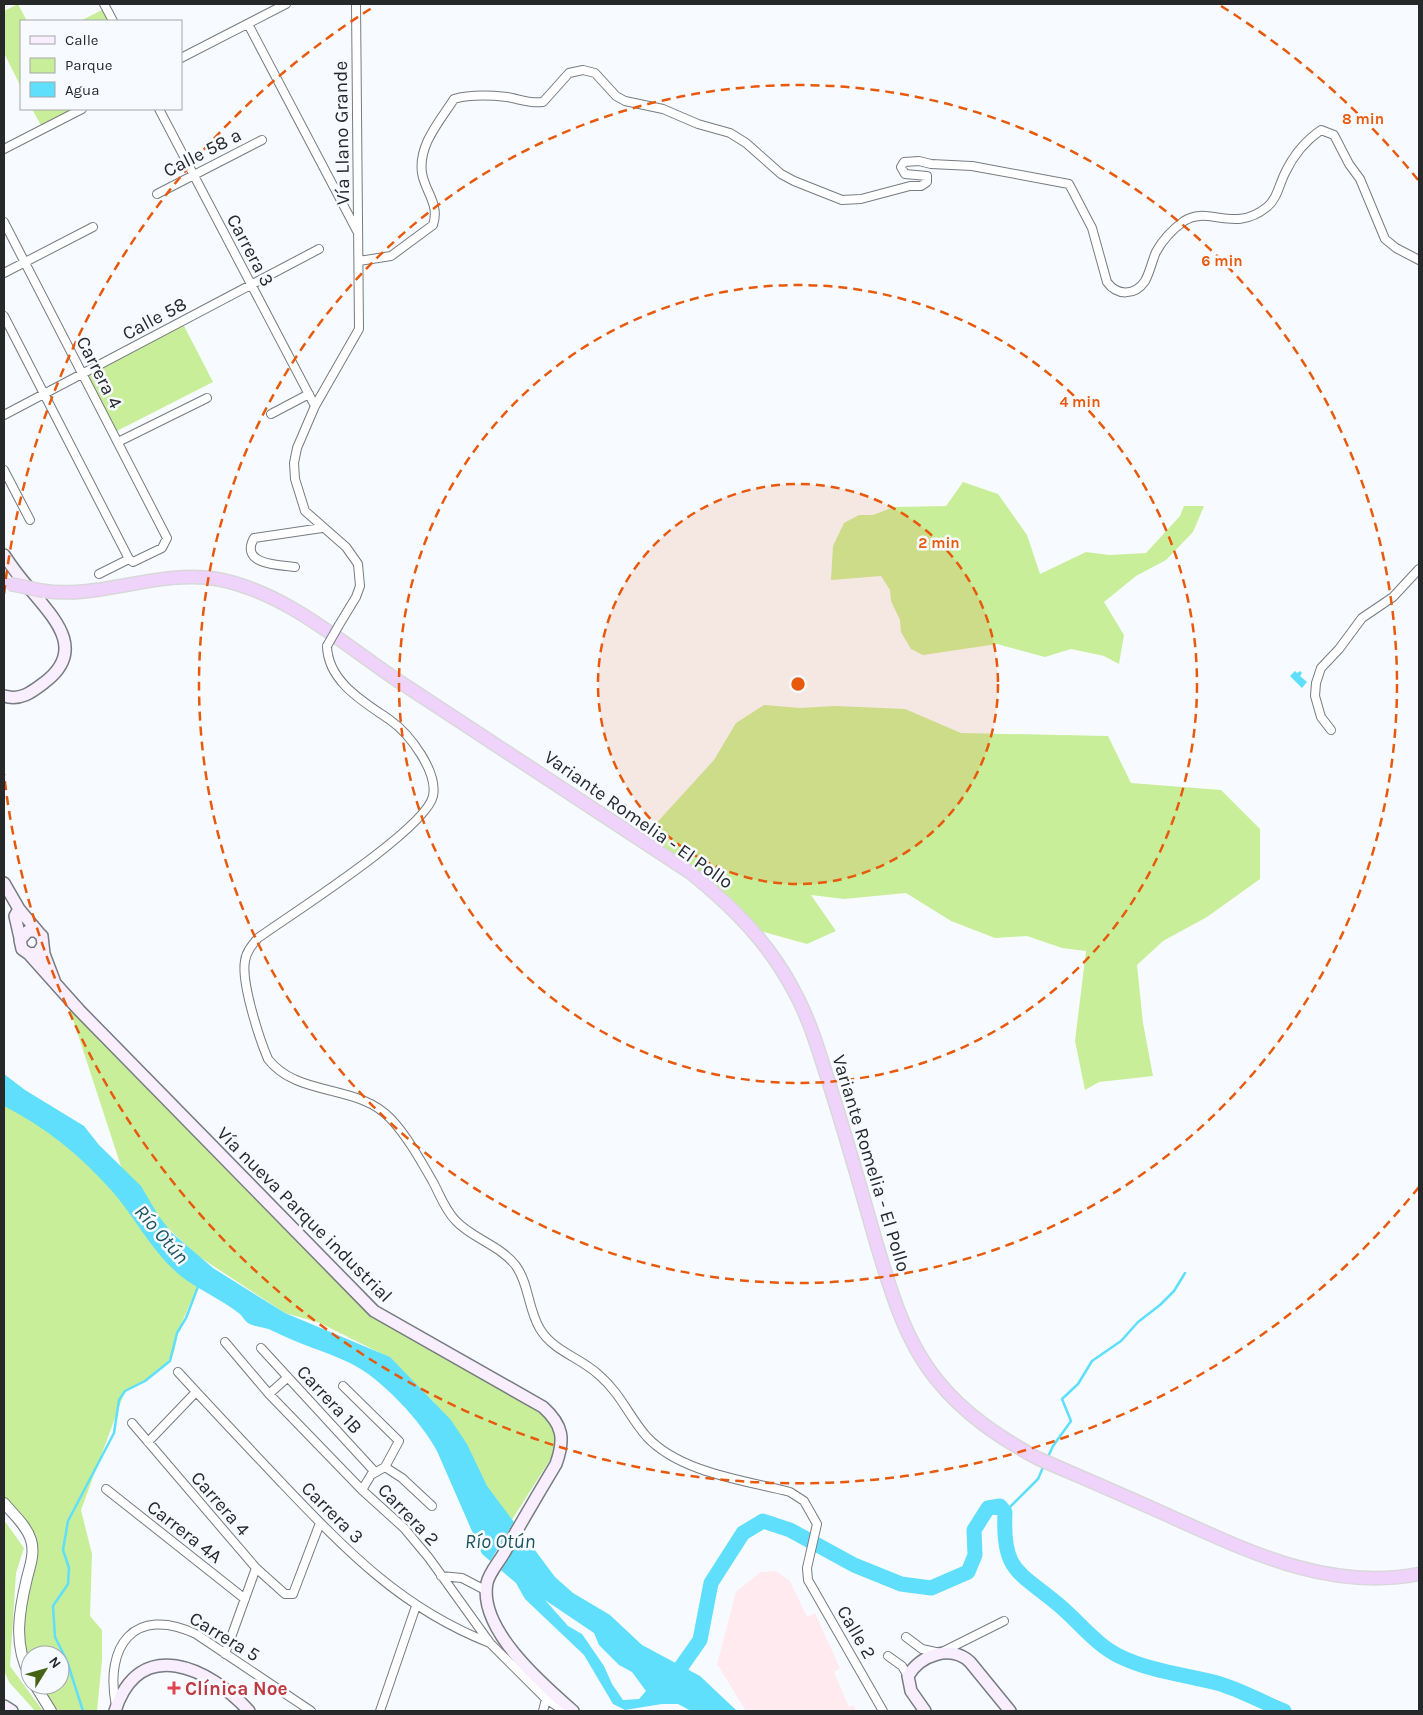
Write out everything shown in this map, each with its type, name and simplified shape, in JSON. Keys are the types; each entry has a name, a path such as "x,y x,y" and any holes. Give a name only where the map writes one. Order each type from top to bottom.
{"highway":[{"name":"Variante Romelia - El Pollo","path":"7,582 44,592 74,594 187,578 215,579 257,590 325,631 691,873 723,899 763,941 795,991 807,1017 818,1049 882,1264 900,1314 917,1350 936,1378 974,1418 1031,1454 1269,1559 1300,1569 1359,1579 1419,1574"}],"main road":[{"path":"4,555 58,622 65,640 64,662 50,678 31,694 12,698 4,696"},
{"name":"Vía nueva Parque industrial","path":"4,883 19,909 23,911 43,938 43,945 54,980"},
{"name":"Vía nueva Parque industrial","path":"19,909 15,916 22,949 29,954 41,970 54,980 79,1010 374,1311 543,1406 555,1420 561,1433 562,1447 556,1464 487,1586"},
{"path":"20,938 28,931 39,933"},
{"path":"29,954 38,953 43,945"},
{"path":"487,1586 488,1608 495,1626 536,1676 573,1711"},
{"path":"925,1711 911,1691 908,1676 923,1661 940,1652 950,1652 965,1657 1010,1711"},
{"path":"116,1709 128,1682 134,1676 153,1666 171,1664 204,1676 227,1691 249,1711"},
{"path":"4,1706 12,1711"}],"street":[{"path":"104,4 112,20"},
{"path":"182,57 286,4"},
{"name":"Vía Llano Grande","path":"356,4 359,329 315,406 297,448 294,463 295,479 305,511 322,528 346,546 354,556 360,574 360,586 356,597 327,646 328,659 349,689 362,702 391,721 402,731 432,774 433,796 427,809 397,840 258,938 251,946 246,957 244,976 268,1059 274,1067 293,1080 352,1097 379,1109 391,1119 421,1162 455,1221 471,1234 496,1248 516,1266 523,1279 532,1316 546,1337 558,1348 593,1369 609,1384 623,1400 646,1435 658,1448 690,1466 790,1492 804,1501 817,1524 807,1568"},
{"path":"248,24 358,233"},
{"path":"359,261 391,256 433,225 436,210 422,174 423,155 429,138 454,99 472,94 507,97 534,103 543,102 569,73 583,70 594,73 616,96 625,101 640,106 663,109 698,124 730,133 746,143 794,181 842,200 861,199 910,186 921,186 927,182 927,176 905,174 901,167 904,162 920,161 931,164 972,166 1069,184 1092,228 1107,282 1112,288 1125,293 1134,291 1144,281 1156,252 1165,239 1184,221 1194,217 1242,220 1252,217 1268,206 1274,199 1284,174 1309,138 1321,130 1334,135 1349,164 1360,179 1385,239 1396,248 1419,260"},
{"path":"4,149 80,110"},
{"name":"Carrera 3","path":"160,110 315,406"},
{"name":"Calle 58 a","path":"157,194 262,140"},
{"name":"Carrera 4","path":"4,222 167,538 162,548 133,562 129,559"},
{"path":"4,273 93,227"},
{"name":"Calle 58","path":"4,415 319,249"},
{"path":"4,316 129,559 99,574"},
{"path":"271,414 309,394"},
{"path":"118,442 207,398"},
{"path":"4,470 30,520"},
{"path":"295,567 258,561 252,555 251,542 254,538 322,528"},
{"path":"1331,730 1320,717 1315,696 1316,682 1321,668 1339,649 1362,618 1393,597 1419,569"},
{"name":"Carrera 2","path":"225,1342 269,1394 362,1490 404,1528 490,1643 546,1699 564,1711"},
{"name":"Carrera 1B","path":"261,1348 375,1472"},
{"name":"Carrera 3","path":"178,1372 320,1523 385,1584 416,1606 490,1643"},
{"path":"269,1394 288,1377"},
{"path":"343,1386 399,1441 385,1466 375,1472 365,1482 362,1490"},
{"path":"148,1442 196,1392"},
{"name":"Carrera 4","path":"132,1423 256,1568 285,1594 293,1594 320,1523"},
{"path":"385,1466 402,1478 432,1506"},
{"name":"Carrera 4A","path":"106,1489 245,1599"},
{"path":"4,1503 31,1539 33,1553 20,1608 20,1645"},
{"path":"225,1654 256,1568"},
{"name":"Calle 2","path":"807,1568 808,1580 883,1711"},
{"path":"441,1576 462,1578 487,1586"},
{"path":"380,1711 416,1606"},
{"path":"906,1637 922,1648 940,1652 1004,1621"},
{"name":"Carrera 5","path":"116,1709 113,1690 118,1651 130,1635 145,1625 160,1624 179,1626 196,1634 311,1711"},
{"path":"888,1656 902,1666 908,1676"},
{"path":"41,1695 51,1711"},
{"path":"543,1711 546,1699"}],"shaded area":[{"path":"776,1571 790,1581 807,1617 815,1613 840,1668 834,1672 849,1707 853,1705 856,1711 746,1711 717,1664 736,1592 760,1572"}],"green space":[{"path":"18,4 26,20 20,20 20,85 4,53 4,11"},
{"path":"106,8 112,20 82,20"},
{"path":"33,110 80,110 43,129"},
{"path":"182,322 213,382 113,433 83,373"},
{"path":"963,482 998,494 1027,535 1040,574 1086,552 1109,555 1146,553 1180,516 1184,506 1204,506 1193,532 1166,560 1136,576 1104,602 1124,635 1119,664 1104,656 1071,649 1045,657 997,644 923,655 911,649 901,632 900,620 891,601 890,590 881,576 831,580 833,546 844,523 859,515 873,515 894,507 946,506"},
{"path":"764,705 800,708 835,706 905,709 961,733 1108,736 1131,783 1221,790 1260,829 1260,879 1207,917 1163,941 1137,965 1143,1023 1153,1076 1099,1082 1085,1090 1075,1041 1086,951 1062,948 1027,936 995,938 951,921 906,893 844,899 811,895 836,931 807,944 753,929 641,840 714,760 736,723"},
{"path":"67,1001 374,1311 516,1392 559,1427 555,1452 503,1534 434,1402 380,1353 320,1323 285,1313 198,1256 141,1203 202,1276 179,1329 174,1352 166,1364 145,1381 125,1391 81,1510 92,1554 90,1616 102,1630 102,1660 97,1711 48,1711 41,1695 70,1695 70,1645 21,1645 20,1640 33,1553 20,1522 4,1503 4,1092 131,1197"},
{"path":"4,1520 24,1548 16,1573 10,1666 20,1680 20,1694 9,1682 4,1671"},
{"path":"21,1695 31,1695 43,1711 35,1711"}],"water":[{"path":"1295,671 1297,673 1300,671 1302,673 1300,676 1307,682 1302,688 1290,676"},
{"name":"Río Otún","path":"4,1074 25,1090 84,1126 99,1145 141,1186 158,1215 171,1232 213,1268 285,1313 390,1357 451,1420 467,1444 487,1486 555,1577 573,1593 610,1615 642,1645 700,1676 737,1711 691,1711 678,1704 662,1704 625,1710 613,1704 584,1655 525,1599 516,1583 482,1554 437,1451 421,1427 399,1401 374,1379 350,1363 270,1330 250,1324 240,1314 189,1282 166,1262 120,1201 87,1165 34,1123 4,1106","holes":["545,1600 594,1633 599,1645 619,1665 632,1672 646,1691 639,1699 623,1700 612,1684 604,1666 582,1634 568,1626"]}],"pier":[{"path":"515,1520 524,1532 499,1574 488,1565"}],"waterway":[{"path":"1048,1457 1053,1446 1071,1421 1062,1399 1078,1384 1092,1361 1121,1341 1138,1322 1160,1305 1174,1291 1185,1273"},
{"path":"83,1711 67,1661 55,1637 53,1606 68,1584 69,1568 63,1550 68,1521 114,1433 119,1400 125,1391 145,1381 170,1361 177,1333 186,1318 199,1284"},
{"path":"1005,1512 1038,1479 1044,1465"},
{"path":"672,1680 700,1640 711,1583 743,1533 763,1521 790,1530 854,1565 901,1584 931,1588 968,1572 975,1555 974,1530 988,1508 1000,1506 1005,1512 1007,1548 1010,1559 1016,1569 1112,1652 1132,1662 1225,1686 1284,1711"}],"place":[{"name":"Clínica Noe","path":"174,1688"}]}
